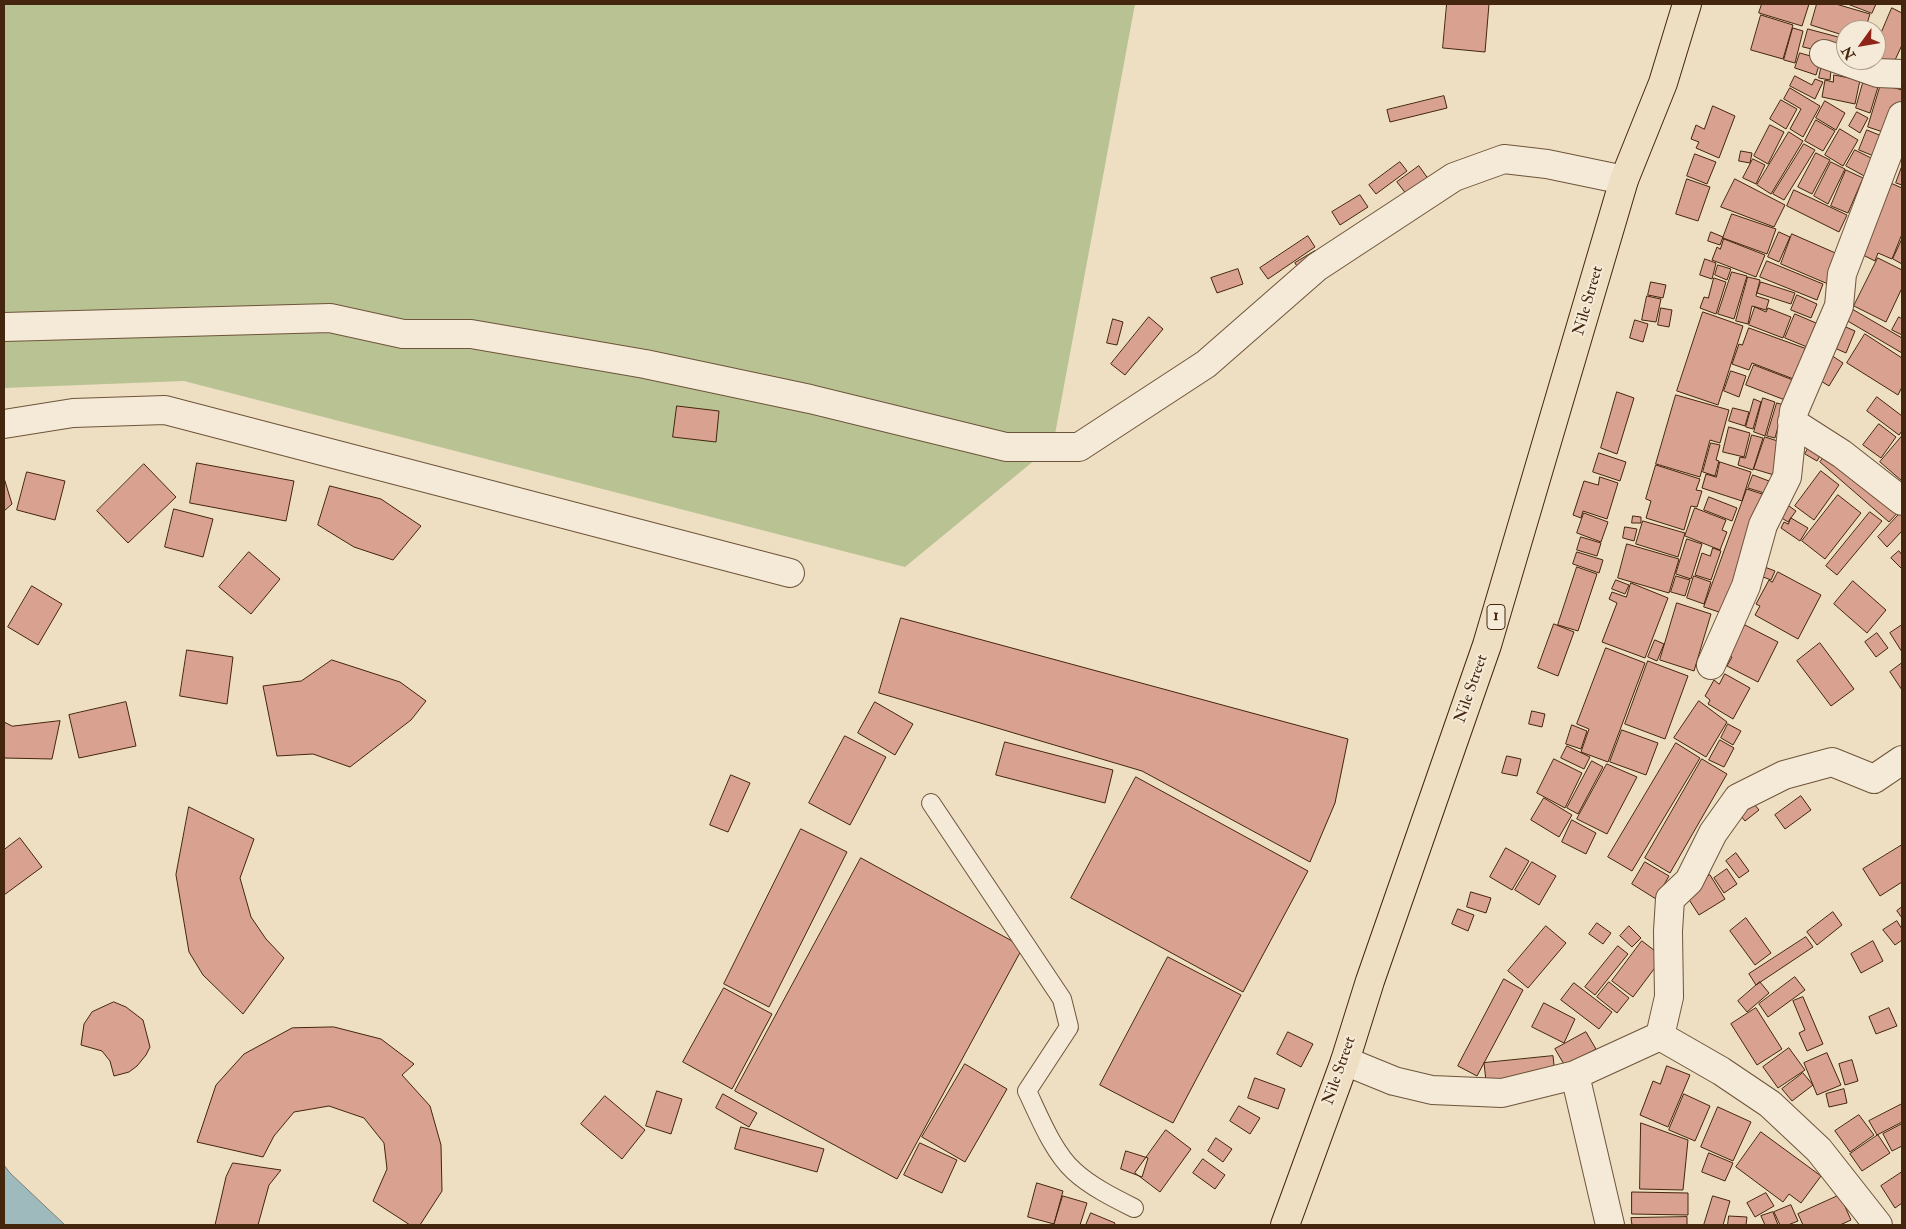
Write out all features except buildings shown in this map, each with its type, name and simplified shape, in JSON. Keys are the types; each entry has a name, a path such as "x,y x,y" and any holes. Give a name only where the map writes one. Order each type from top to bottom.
{"main road":[{"name":"Nile Street","path":"1285,1225 1345,1061 1370,981 1487,646 1624,180 1663,83 1687,4"}],"street":[{"path":"1824,54 1878,73 1902,74"},
{"path":"1711,665 1746,586 1763,525 1787,477 1794,411 1839,306 1842,274 1902,116"},
{"path":"4,327 330,318 403,334 471,334 646,364 810,399 1006,447 1079,448 1206,364 1317,267 1454,177 1504,158 1546,164 1624,180"},
{"path":"4,424 73,413 165,410 790,573"},
{"path":"1792,422 1842,454 1902,501"},
{"path":"1660,1036 1669,997 1668,931 1670,899 1689,880 1714,833 1738,798 1784,776 1832,762 1874,779 1902,760"},
{"path":"1345,1061 1394,1081 1442,1090 1502,1093 1575,1075 1660,1036"},
{"path":"1660,1036 1721,1070 1770,1104 1819,1150 1878,1225"},
{"path":"1575,1075 1610,1225"}],"lane":[{"path":"931,803 1062,1000 1068,1027 1027,1091 1050,1140 1074,1171 1110,1196 1134,1208"}],"green space":[{"path":"4,4 1135,4 1053,445 905,567 184,381 4,388"}],"water":[{"path":"4,1165 10,1173 65,1225 4,1225"}]}
